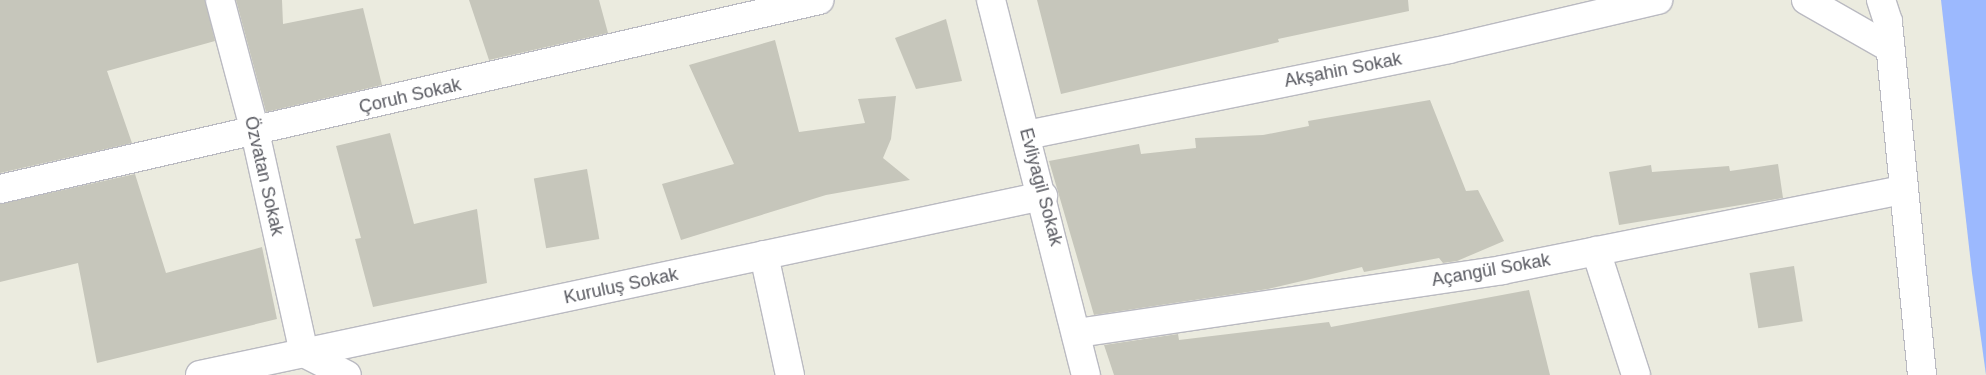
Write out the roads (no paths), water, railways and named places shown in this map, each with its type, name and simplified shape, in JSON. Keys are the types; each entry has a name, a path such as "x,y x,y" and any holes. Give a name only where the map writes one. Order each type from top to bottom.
{"street":[{"name":"Özvatan Sokak","path":"220,0 255,132 304,353"},
{"name":"Çoruh Sokak","path":"0,189 255,132 820,0"},
{"name":"Evliyagil Sokak","path":"991,0 1043,196 1086,375"},
{"name":"Akşahin Sokak","path":"1027,135 1449,49 1658,0"},
{"path":"1806,0 1890,48"},
{"path":"1881,0 1888,22 1902,190 1922,375"},
{"name":"Açangül Sokak","path":"1077,333 1502,270 1902,190"},
{"name":"Kuruluş Sokak","path":"200,375 1043,196"},
{"path":"1596,252 1629,374"},
{"path":"764,256 790,375"},
{"path":"304,353 347,375"}],"water":[{"path":"1941,0 1986,0 1986,375 1972,273"}]}
